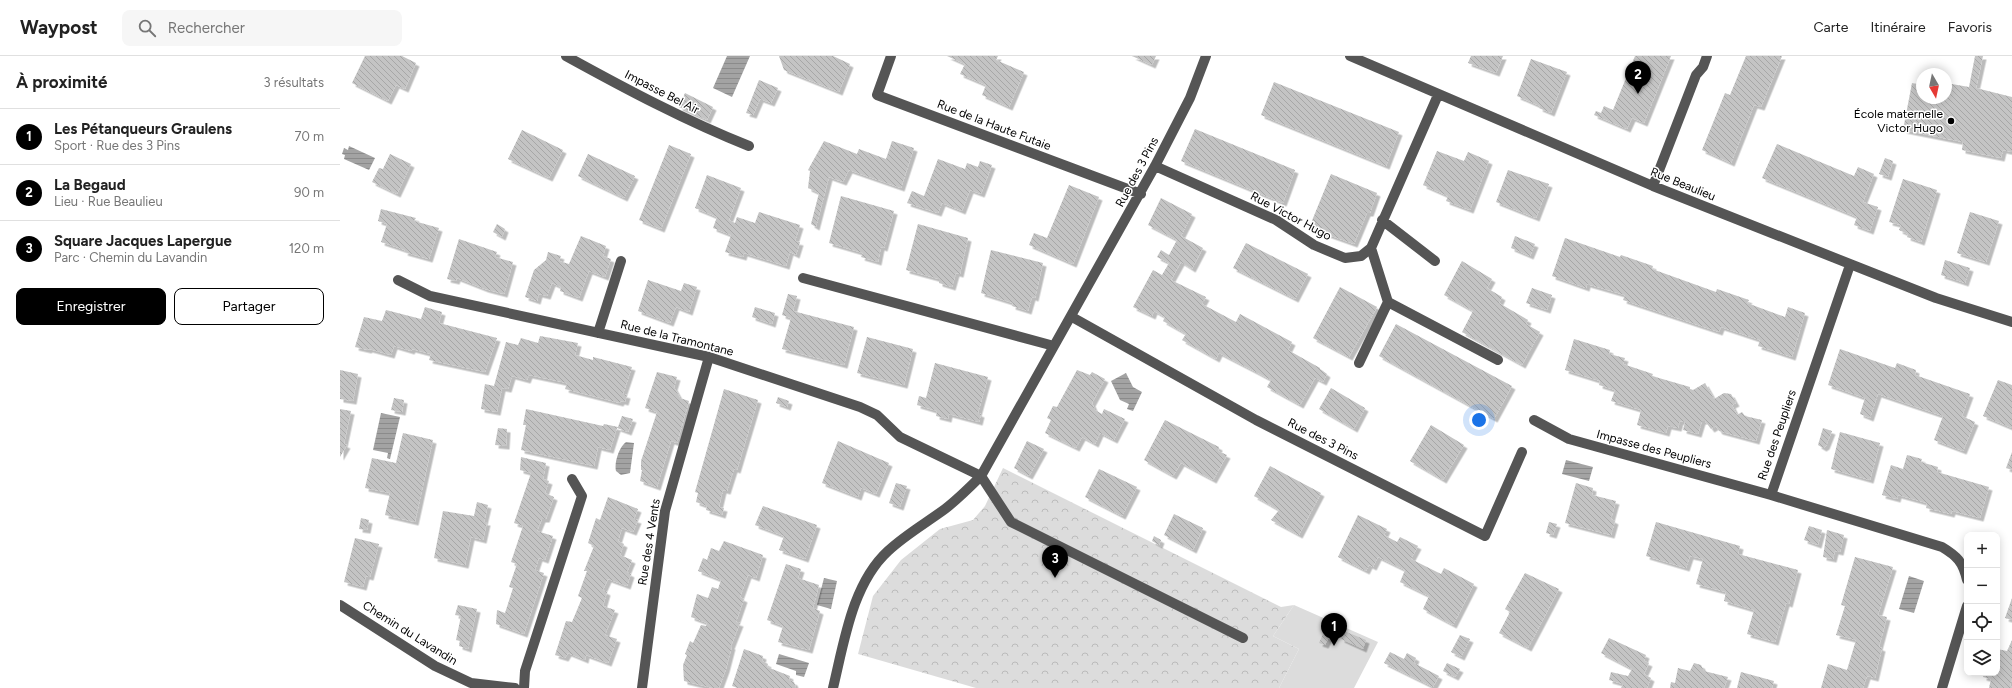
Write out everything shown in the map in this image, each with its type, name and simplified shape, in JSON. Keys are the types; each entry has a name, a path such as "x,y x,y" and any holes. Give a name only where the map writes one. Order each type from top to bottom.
{"street":[{"name":"Impasse Bel Air","path":"566,56 637,95 701,127 749,146"},
{"name":"Rue de la Haute Futaie","path":"891,56 877,95 1141,194"},
{"name":"Rue des 3 Pins","path":"981,476 1156,166 1190,98 1206,56"},
{"name":"Rue Beaulieu","path":"1350,56 1652,186 1936,298 2012,322"},
{"path":"1652,186 1696,75 1703,66 1707,56"},
{"path":"1359,363 1388,302 1371,248 1438,95"},
{"name":"Rue Victor Hugo","path":"1156,166 1276,220 1314,245 1345,258 1361,256 1371,248"},
{"path":"1382,220 1435,261"},
{"path":"598,333 621,261"},
{"name":"Rue des Peupliers","path":"1850,265 1771,495 1942,547 1956,556 1964,568"},
{"path":"803,278 1054,346"},
{"name":"Rue de la Tramontane","path":"398,280 430,296 709,357 860,407 877,415 900,437 981,476"},
{"path":"1388,302 1498,360"},
{"name":"Rue des 3 Pins","path":"1072,317 1256,420 1485,536 1522,452"},
{"name":"Rue des 4 Vents","path":"642,688 665,511 709,357"},
{"name":"Impasse des Peupliers","path":"1534,420 1568,439 1771,495"},
{"path":"833,688 851,615 859,593 886,552 901,539 945,509 981,476 1010,522 1243,638"},
{"path":"524,688 525,671 582,496 572,478"},
{"name":"Chemin du Lavandin","path":"340,605 441,669 471,683 515,688"},
{"path":"1942,688 1964,616"}],"green space":[{"path":"1003,468 1281,607 1294,605 1273,636 1299,649 1279,688 976,688 858,654 873,596 901,560 940,529 973,520 985,506"},
{"path":"1294,605 1378,642 1354,688 1279,688 1299,649 1273,636"}],"shaded area":[{"path":"727,56 750,56 732,97 713,88"},
{"path":"349,146 375,158 369,170 344,159 345,155 342,154 344,148 348,150"},
{"path":"1126,373 1133,387 1142,392 1133,411 1127,409 1129,404 1120,400 1111,381"},
{"path":"381,413 400,417 390,459 387,458 388,453 373,450"},
{"path":"626,442 634,443 630,473 621,475 616,471 616,464 619,451"},
{"path":"1566,460 1593,467 1589,481 1562,474"},
{"path":"1909,576 1924,581 1914,613 1899,609"},
{"path":"824,578 837,581 831,609 817,605"},
{"path":"779,654 809,663 804,677 796,675 796,671 776,664"}],"building":[{"path":"365,56 402,56 416,63 405,89 396,85 388,101 352,83"},
{"path":"779,56 833,56 850,64 839,92 784,70"},
{"path":"947,56 998,56 996,60 1024,72 1009,107 982,95 986,85 960,74 965,64"},
{"path":"1132,56 1156,56 1152,65"},
{"path":"1471,56 1503,56 1496,73 1468,63"},
{"path":"1635,56 1671,56 1644,123 1632,118 1627,129 1594,115 1596,111 1601,113 1604,106 1613,110"},
{"path":"1746,56 1782,56 1761,107 1754,105 1731,163 1702,150 1725,93 1730,95"},
{"path":"1975,56 1983,56 1976,88 2012,97 2012,152 2003,150 2001,158 1962,150 1963,142 1903,130 1912,83 1916,84 1916,104 1952,104 1952,84 1969,87"},
{"path":"1531,59 1567,72 1551,113 1539,108 1540,106 1517,96"},
{"path":"759,80 778,88 771,103 760,99 753,115 746,113"},
{"path":"1274,82 1399,132 1386,166 1261,115"},
{"path":"685,93 713,107 707,120 679,107"},
{"path":"1195,129 1295,170 1283,203 1181,161"},
{"path":"522,130 563,150 549,178 508,159"},
{"path":"824,141 857,154 859,149 886,159 892,141 914,148 901,188 849,170 843,182 829,177 816,227 811,224 819,193 808,188 810,171 808,170"},
{"path":"1777,144 1854,176 1858,167 1874,174 1863,202 1878,207 1870,231 1854,225 1857,217 1762,178"},
{"path":"669,145 691,154 661,229 639,220"},
{"path":"1437,151 1464,161 1468,152 1489,161 1470,210 1446,201 1448,196 1423,185"},
{"path":"390,154 411,164 397,194 372,182 379,168 383,169"},
{"path":"588,154 635,176 624,198 578,176"},
{"path":"1885,158 1893,161 1888,177 1879,174"},
{"path":"938,159 965,169 967,163 978,167 980,161 992,165 981,194 970,190 962,211 942,203 938,213 907,203 912,191 924,196"},
{"path":"1508,170 1549,184 1536,218 1496,202"},
{"path":"1331,174 1377,193 1370,213 1367,213 1354,244 1309,228"},
{"path":"707,175 741,188 729,220 735,223 737,217 755,223 759,212 800,225 795,241 800,242 796,255 790,252 786,266 744,253 743,257 725,252 731,235 713,228 717,217 695,208"},
{"path":"1903,179 1937,190 1921,242 1907,237 1908,234 1899,230 1901,225 1889,222"},
{"path":"1069,185 1099,197 1073,264 1029,245 1034,233 1047,238"},
{"path":"841,196 894,211 884,248 881,247 878,262 861,257 863,253 829,243"},
{"path":"1161,198 1192,214 1181,236 1203,248 1192,269 1181,262 1171,280 1206,297 1202,304 1236,322 1240,314 1292,342 1288,350 1320,368 1327,374 1323,382 1315,378 1300,405 1267,387 1271,380 1219,353 1216,359 1182,340 1186,334 1163,321 1165,317 1154,311 1152,316 1133,307 1153,270 1162,275 1169,263 1157,257 1161,250 1169,255 1177,240 1148,225"},
{"path":"381,209 416,218 414,221 439,228 429,259 404,252 405,250 381,242 387,224 378,221"},
{"path":"1970,212 1999,221 1986,262 1957,253"},
{"path":"497,224 505,229 502,237 493,232"},
{"path":"918,224 968,238 960,274 956,273 952,287 939,283 939,279 906,270"},
{"path":"581,236 606,246 603,256 611,259 605,277 589,271 579,298 560,291 561,287 552,283 547,296 539,294 537,301 525,297 534,270 546,260 548,252 561,256 559,261 569,264"},
{"path":"1515,236 1535,244 1530,256 1511,248"},
{"path":"1565,238 1620,257 1621,255 1653,266 1652,269 1716,292 1717,289 1749,300 1747,303 1785,317 1788,307 1805,313 1792,357 1758,346 1760,340 1721,327 1719,332 1623,300 1625,295 1587,284 1586,288 1552,276"},
{"path":"459,239 497,252 495,257 513,262 504,294 485,289 457,278 456,281 447,279"},
{"path":"1246,243 1308,274 1295,299 1233,268"},
{"path":"991,250 1043,263 1035,298 1032,297 1028,311 1012,306 1013,303 981,293"},
{"path":"1945,260 1970,268 1965,283 1941,275"},
{"path":"1462,261 1492,279 1487,288 1502,297 1499,303 1528,320 1526,324 1540,332 1522,365 1462,332 1473,311 1444,295"},
{"path":"648,280 681,291 684,283 697,287 689,312 676,307 670,323 638,311"},
{"path":"1340,287 1377,307 1349,357 1313,338"},
{"path":"1532,288 1552,295 1547,310 1526,303"},
{"path":"788,294 797,296 793,311 854,327 844,365 782,349 791,318 782,315"},
{"path":"425,307 442,312 439,323 497,338 485,372 429,360 431,354 412,349 411,351 394,346 391,355 355,347 364,317 382,321 386,310 421,319"},
{"path":"755,307 775,313 772,324 752,317"},
{"path":"1396,324 1512,386 1494,419 1379,356"},
{"path":"540,336 578,343 575,355 593,360 593,357 632,367 623,394 627,395 625,402 621,401 620,403 565,389 567,383 529,375 527,380 512,376 508,389 502,388 497,412 481,409 485,384 494,386 506,342 518,345 521,338 538,343"},
{"path":"867,337 913,349 904,385 857,373"},
{"path":"1574,339 1610,350 1609,354 1625,358 1623,364 1653,374 1652,376 1690,387 1690,389 1693,390 1705,383 1714,399 1724,393 1731,394 1736,403 1732,405 1737,415 1742,412 1745,416 1762,420 1756,441 1719,431 1716,426 1711,429 1705,421 1702,421 1698,434 1683,430 1685,422 1680,421 1678,428 1668,426 1666,433 1637,425 1641,410 1611,401 1615,390 1599,385 1600,381 1565,370"},
{"path":"1840,349 1895,368 1897,363 1916,370 1915,375 1970,394 1962,416 1975,422 1963,451 1934,440 1943,416 1878,394 1870,418 1860,414 1865,398 1828,385"},
{"path":"935,363 988,377 978,413 981,414 979,422 949,414 948,419 936,416 937,411 917,405 919,396 926,398"},
{"path":"340,370 358,374 353,401 340,399"},
{"path":"1077,370 1090,375 1092,372 1105,379 1092,403 1095,410 1102,414 1104,409 1125,419 1114,440 1100,433 1095,444 1082,437 1076,448 1045,433 1051,420 1047,418 1053,406 1057,407"},
{"path":"657,372 677,377 674,387 680,398 689,401 677,443 671,441 657,487 640,481 642,470 641,461 657,412 645,408"},
{"path":"1998,380 2012,385 2012,428 1983,416"},
{"path":"1331,388 1365,408 1354,429 1319,409"},
{"path":"724,389 758,400 737,470 734,469 727,491 723,490 719,507 724,508 722,515 706,510 707,506 696,502 698,493 695,492"},
{"path":"778,397 789,401 787,407 776,403"},
{"path":"394,398 404,400 402,412 391,410"},
{"path":"340,409 351,411 344,444 347,445 340,457"},
{"path":"526,409 603,426 604,424 618,427 622,416 633,419 628,432 617,428 610,450 598,447 594,466 521,450 526,425 523,425"},
{"path":"1165,420 1219,447 1218,451 1227,455 1213,480 1181,463 1173,476 1144,460"},
{"path":"1431,425 1464,445 1443,480 1410,461"},
{"path":"498,428 507,429 506,446 495,445"},
{"path":"1823,428 1832,431 1826,446 1823,448 1818,445"},
{"path":"1840,432 1880,443 1870,480 1831,469"},
{"path":"403,433 433,440 415,522 385,515 390,493 365,488 372,458 396,463"},
{"path":"838,441 889,463 876,494 861,488 858,497 822,483"},
{"path":"1027,441 1044,449 1029,476 1014,468"},
{"path":"2012,452 2012,470 2006,468"},
{"path":"1907,455 1922,459 1921,462 1938,467 1937,472 1989,487 1980,518 1952,511 1951,514 1926,508 1927,503 1898,495 1897,499 1882,495 1891,465 1903,469"},
{"path":"521,457 546,463 543,479 549,481 545,493 554,497 546,519 542,519 537,531 553,536 545,560 539,558 535,570 544,573 524,634 496,624 497,610 505,613 513,588 509,587 517,564 511,562 523,526 514,523 531,473 520,470"},
{"path":"1270,466 1321,493 1299,535 1271,520 1279,510 1254,496"},
{"path":"1099,469 1137,487 1122,516 1085,497"},
{"path":"896,483 907,486 900,507 889,503"},
{"path":"1576,483 1593,488 1592,495 1616,501 1611,519 1615,521 1611,535 1565,523"},
{"path":"608,497 638,509 634,519 638,520 633,532 622,528 618,541 624,544 620,555 632,560 627,572 631,574 627,586 608,579 603,590 607,592 603,606 615,610 605,635 617,639 608,663 586,655 585,660 568,653 565,658 555,655 566,621 572,622 582,598 578,596 587,571 584,571 594,546 588,543 596,518 600,520"},
{"path":"477,502 488,505 484,522 487,522 483,540 471,537 465,565 434,558 443,511 474,516"},
{"path":"763,506 817,525 805,559 779,550 784,536 755,525"},
{"path":"1174,514 1203,528 1193,550 1164,535"},
{"path":"1358,515 1387,529 1384,535 1397,542 1400,537 1418,546 1411,559 1441,574 1444,568 1474,584 1453,625 1423,609 1429,596 1400,582 1405,570 1378,557 1373,567 1369,565 1366,571 1338,557"},
{"path":"361,518 369,520 367,530 359,529"},
{"path":"1549,522 1557,524 1553,535 1546,533"},
{"path":"1656,522 1740,546 1738,554 1798,570 1789,604 1786,603 1775,642 1747,634 1754,610 1724,601 1726,592 1696,584 1703,559 1690,556 1686,568 1646,556"},
{"path":"1809,526 1822,530 1818,545 1804,540"},
{"path":"1827,530 1844,535 1840,552 1835,551 1833,559 1823,557"},
{"path":"1154,536 1161,540 1159,545 1152,541"},
{"path":"355,538 379,544 370,577 366,576 363,587 344,582"},
{"path":"724,541 763,555 756,578 748,575 740,597 744,599 736,622 740,623 731,646 726,669 719,688 713,688 684,681 683,665 690,641 693,643 701,625 706,626 707,623 691,617 697,594 708,598 712,587 718,589 721,580 698,571 703,558 707,560 711,548 719,551"},
{"path":"1855,557 1893,567 1878,615 1887,617 1879,647 1882,648 1875,678 1867,676 1863,688 1821,688 1828,664 1847,670 1856,640 1836,635 1845,606 1841,605"},
{"path":"786,564 801,569 798,578 819,585 813,608 820,611 809,650 778,642 783,626 767,620"},
{"path":"1525,573 1559,589 1528,648 1499,633 1510,612 1505,609"},
{"path":"2012,598 2012,620 2005,618"},
{"path":"458,605 477,609 468,649 459,646 460,641 456,640 461,616 455,615"},
{"path":"1344,631 1366,640 1363,649 1341,639"},
{"path":"1323,634 1329,637 1325,645 1319,643"},
{"path":"1460,635 1470,639 1461,657 1451,652"},
{"path":"1609,638 1646,655 1644,661 1649,663 1644,674 1651,678 1647,688 1621,688 1623,684 1609,680 1611,672 1628,676 1632,669 1601,653"},
{"path":"2012,640 2012,679 2010,685 2012,688 1989,688 1991,679 1983,676 2000,676 2000,650 2007,651"},
{"path":"744,649 763,656 762,661 768,664 767,667 790,676 789,680 794,682 796,688 738,688 732,686"},
{"path":"1390,652 1404,659 1407,653 1416,658 1414,663 1439,676 1433,687 1384,663"},
{"path":"1447,663 1460,669 1455,677 1443,671"},
{"path":"1694,663 1701,665 1704,671 1728,677 1724,688 1670,688 1671,682 1675,683 1678,668 1690,671"},
{"path":"1741,672 1774,681 1772,688 1737,688"}],"place":[{"name":"La Begaud","path":"1638,94"},
{"name":"École maternelle Victor Hugo","path":"1951,121"},
{"name":"Square Jacques Lapergue","path":"1055,578"},
{"name":"Les Pétanqueurs Graulens","path":"1334,646"}]}
